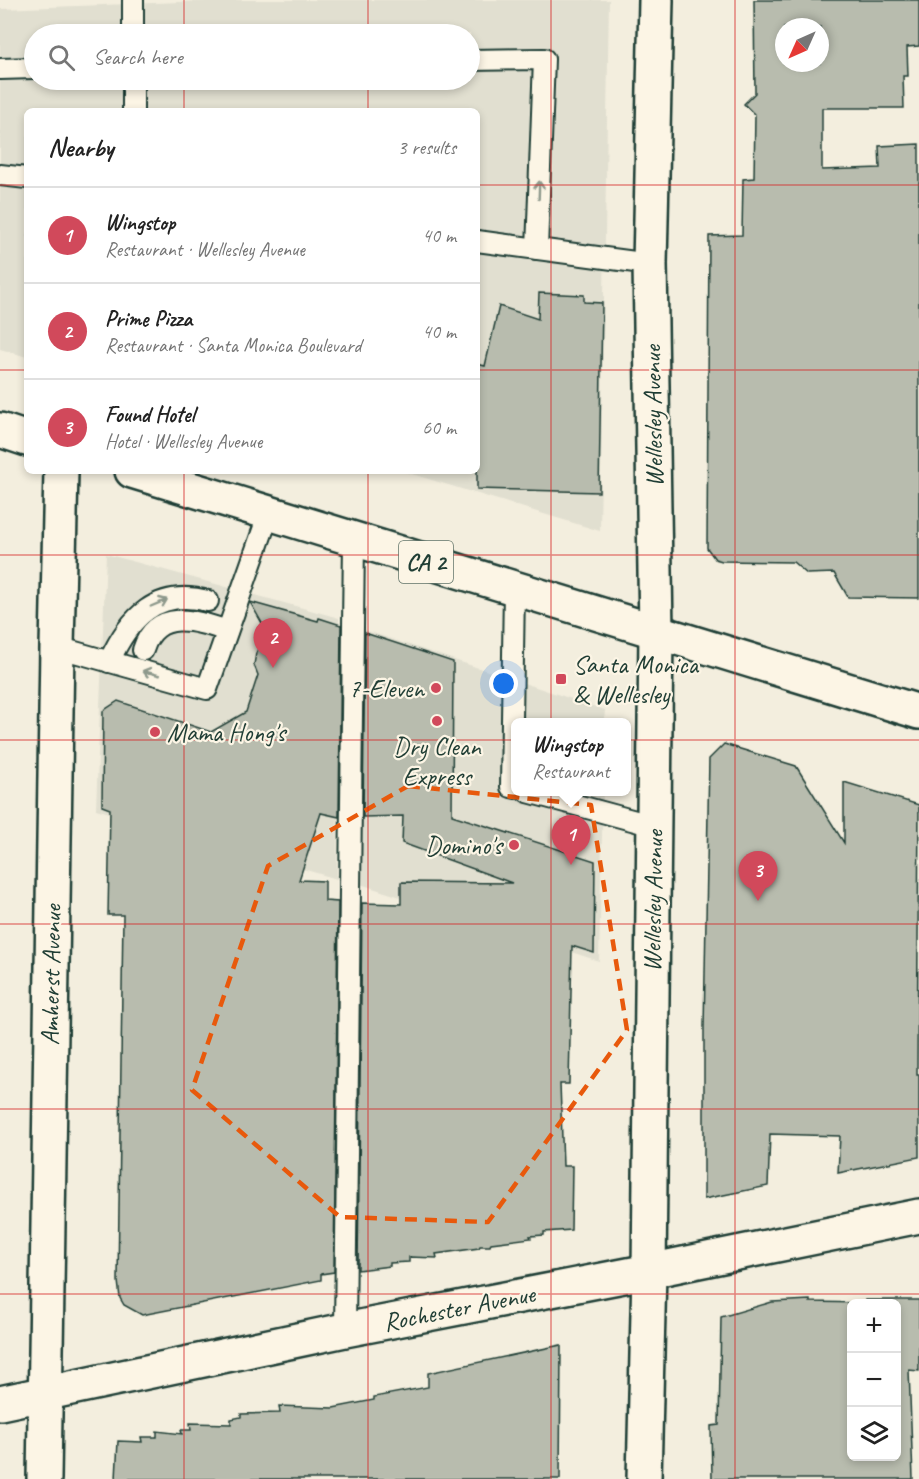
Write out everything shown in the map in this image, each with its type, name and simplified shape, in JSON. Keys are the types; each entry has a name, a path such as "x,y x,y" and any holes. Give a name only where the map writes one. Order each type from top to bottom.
{"street":[{"name":"Wellesley Avenue","path":"644,1479 649,1271 656,633 650,264 656,0"},
{"path":"0,430 24,438"},
{"name":"Amherst Avenue","path":"44,1479 57,647 62,474"},
{"name":"CA 2","path":"142,474 656,633 825,681 919,712"},
{"name":"Rochester Avenue","path":"0,1403 345,1330 919,1216"}],"lane":[{"path":"134,0 134,24"},
{"path":"480,60 544,59 537,249"},
{"path":"0,69 24,68"},
{"path":"133,108 134,90"},
{"path":"0,174 24,178"},
{"path":"480,241 650,264"},
{"path":"57,647 207,689 269,513"},
{"path":"345,1330 354,539"},
{"path":"512,718 514,589"},
{"path":"109,662 119,639 130,625 155,604 174,597 192,597 208,601"},
{"path":"143,650 146,640 154,631 164,624 180,619 198,621 227,631"},
{"path":"543,796 654,826"}],"highlighted area":[{"path":"408,786 591,805 627,1030 488,1222 340,1217 192,1090 268,866"}],"shaded area":[{"path":"231,0 609,0 600,531 412,474 480,474 480,108 24,108 24,356 0,349 0,9"},
{"path":"106,554 339,618 337,879 96,809"},
{"path":"361,629 605,710 604,718 511,718 511,796 603,796 599,961 360,884"}],"building":[{"path":"754,0 919,0 919,46 907,47 908,76 903,76 904,108 822,108 822,170 880,168 879,146 919,144 919,598 848,597 834,573 807,574 793,562 722,561 715,559 707,548 709,236 742,235 743,179 754,178 755,115 744,104 755,93"},
{"path":"539,293 584,295 584,302 602,303 599,492 477,489 477,474 480,474 480,365 485,366 499,306 538,319"},
{"path":"250,602 341,625 339,817 321,813 299,880 325,881 325,901 338,902 334,1272 321,1274 321,1280 142,1315 124,1305 120,1298 118,1281 123,915 108,915 110,809 102,806 103,711 118,701 211,732 246,712 258,675 254,665 256,653 267,632"},
{"path":"365,633 453,662 452,815 595,861 594,953 572,946 569,1084 560,1084 563,1166 572,1166 571,1230 544,1232 544,1235 530,1236 531,1238 436,1254 437,1258 409,1257 409,1262 390,1263 390,1266 358,1270 362,903 401,904 401,882 512,883 402,843 403,816 363,817"},
{"path":"724,744 796,766 844,843 844,782 919,805 917,1075 919,1075 919,1157 838,1173 840,1136 770,1134 768,1186 704,1199 704,1027 709,759"},
{"path":"810,1300 810,1302 847,1303 847,1461 901,1461 901,1300 919,1300 919,1371 909,1370 913,1479 712,1479 711,1426 719,1425 721,1317 772,1302"},
{"path":"561,1345 560,1479 116,1479 118,1441 142,1442 141,1437 157,1437 157,1431 182,1434 181,1430 191,1430 190,1423 231,1424 231,1419 241,1417 241,1414 280,1413 279,1406 333,1408 374,1400 374,1397 428,1387 428,1373"}],"place":[{"name":"Prime Pizza","path":"273,668"},
{"name":"Santa Monica & Wellesley","path":"561,679"},
{"name":"7-Eleven","path":"436,688"},
{"name":"Dry Clean Express","path":"437,721"},
{"name":"Mama Hong's","path":"155,732"},
{"name":"Domino's","path":"514,845"},
{"name":"Wingstop","path":"571,865"},
{"name":"Found Hotel","path":"758,901"}]}
